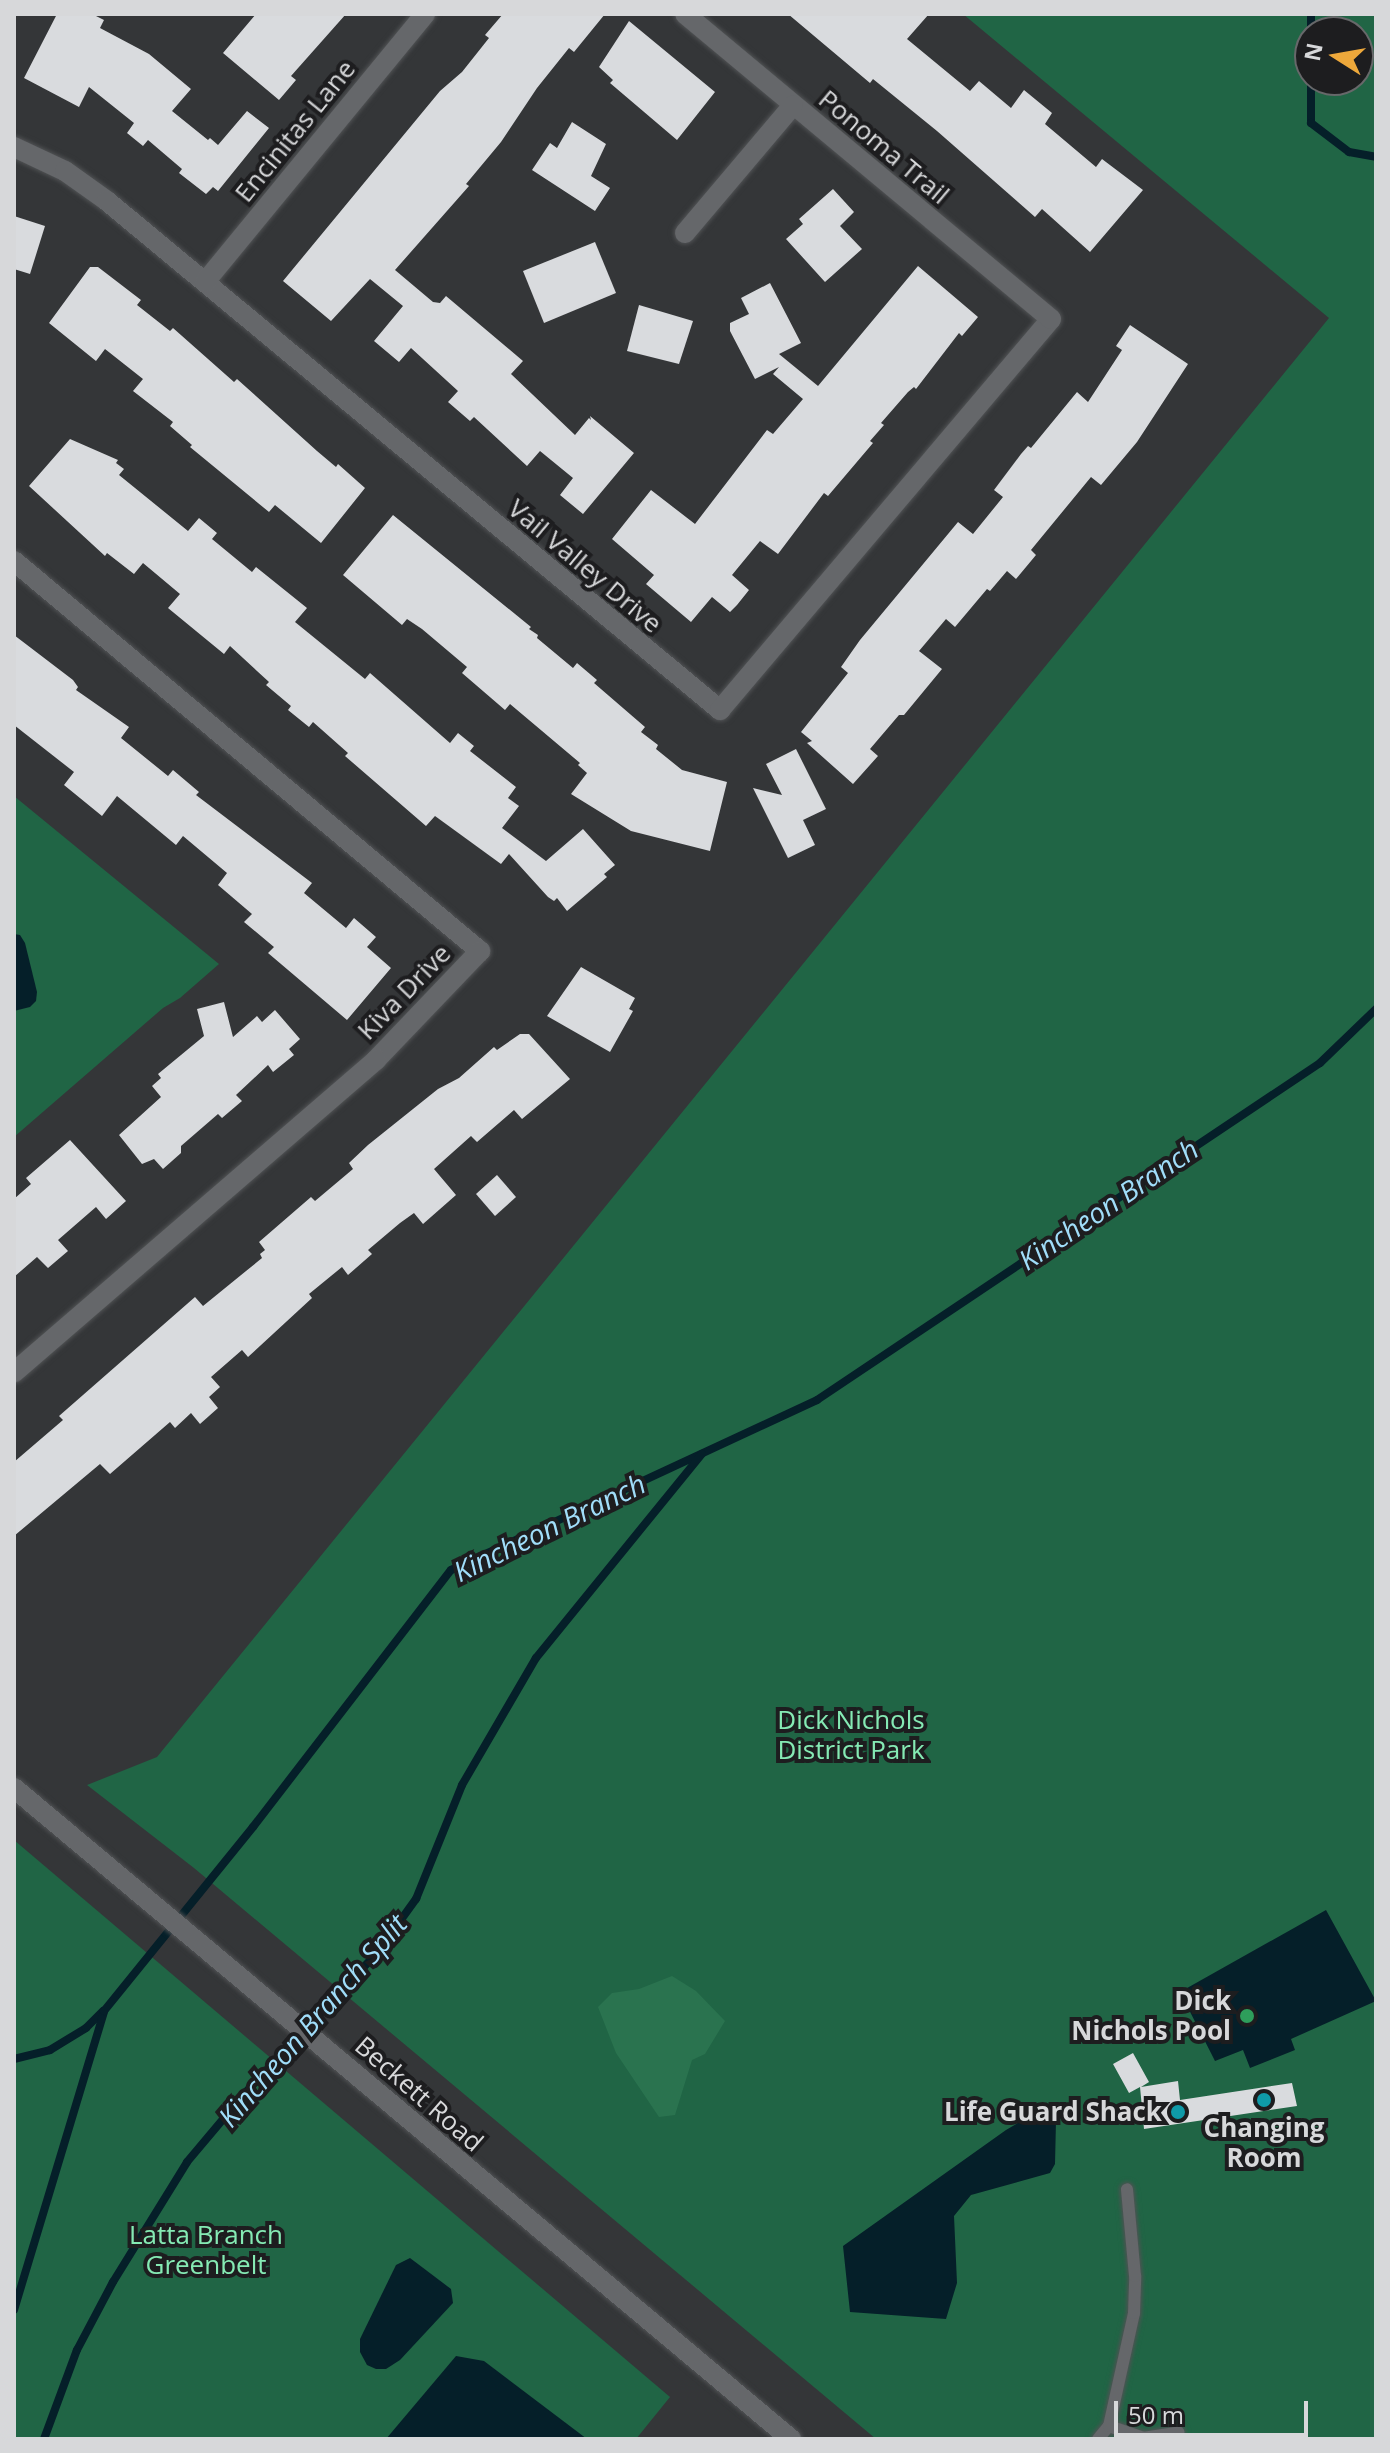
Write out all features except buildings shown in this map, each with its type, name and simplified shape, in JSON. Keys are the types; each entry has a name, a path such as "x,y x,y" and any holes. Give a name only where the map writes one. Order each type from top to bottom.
{"street":[{"name":"Encinitas Lane","path":"205,282 425,14"},
{"name":"Ponoma Trail","path":"685,14 1051,319"},
{"path":"685,233 793,105"},
{"name":"Vail Valley Drive","path":"14,147 65,171 205,282 581,599 720,710 1051,319"},
{"name":"Kiva Drive","path":"14,561 480,951 376,1060 14,1372"},
{"name":"Beckett Road","path":"14,1788 557,2247 791,2439"}],"lane":[{"path":"1098,2439 1109,2426 1134,2313 1135,2276 1127,2189"},
{"path":"1109,2426 1143,2438 1179,2432"}],"green space":[{"name":"Dick Nichols District Park","path":"963,14 1376,14 1376,2439 876,2439 194,1868 87,1785 157,1757 1329,318"},
{"path":"14,796 219,964 180,998 163,1008 14,1137"},
{"name":"Latta Branch Greenbelt","path":"14,1840 670,2397 636,2439 14,2439"},
{"path":"672,1976 696,1991 725,2021 705,2054 692,2060 675,2115 659,2117 616,2053 598,2007 612,1993 639,1989"}],"water":[{"path":"14,934 20,935 25,943 37,992 36,1001 30,1007 14,1011"},
{"path":"1326,1910 1376,2001 1291,2039 1295,2050 1250,2068 1243,2050 1215,2061 1180,1992"},
{"path":"1044,2114 1056,2121 1055,2164 1050,2173 971,2195 954,2216 957,2283 946,2319 850,2312 843,2246 1006,2130 1028,2117"},
{"path":"410,2258 451,2289 453,2303 400,2360 386,2369 376,2369 367,2365 360,2352 360,2339 396,2265"},
{"path":"456,2356 484,2361 587,2439 386,2439"}],"waterway":[{"path":"1311,96 1311,123 1349,152 1376,157"},
{"name":"Kincheon Branch","path":"14,2310 104,2011 253,1827 451,1570 817,1400 1320,1063 1376,1009"},
{"name":"Kincheon Branch Split","path":"44,2439 77,2350 113,2282 187,2162 246,2092 377,1953 416,1899 462,1785 536,1658 702,1454"},
{"path":"14,2059 50,2050 86,2028 103,2011"}],"place":[{"name":"Dick Nichols Pool","path":"1247,2016"},
{"name":"Changing Room","path":"1264,2100"},
{"name":"Life Guard Shack","path":"1178,2112"}]}
